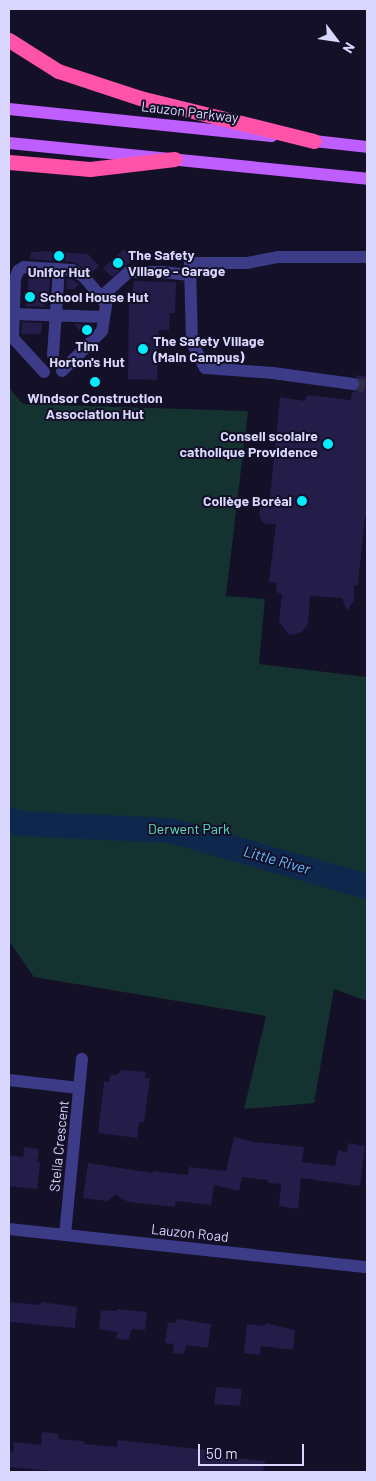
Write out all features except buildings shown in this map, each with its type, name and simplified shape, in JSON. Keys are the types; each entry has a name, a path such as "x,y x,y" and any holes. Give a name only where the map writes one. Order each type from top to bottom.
{"highway":[{"path":"9,40 58,71 140,98 314,141"},
{"path":"9,162 90,168 174,160"}],"main road":[{"name":"Lauzon Parkway","path":"9,109 367,147"},
{"path":"9,143 367,179"}],"street":[{"path":"353,384 273,373 205,368 192,342 190,263 247,263 278,257 367,257"},
{"path":"24,267 72,270 84,276 101,297 106,305 102,331 62,371 53,376 44,372 13,338 15,279 18,271 24,267"},
{"path":"53,355 59,269"},
{"path":"101,297 130,272 162,272 190,275"},
{"path":"14,314 104,317"},
{"path":"44,372 42,366 44,359 53,355"},
{"path":"53,355 62,360 62,371"},
{"name":"Stella Crescent","path":"65,1235 82,1059"},
{"path":"9,1080 79,1088"},
{"name":"Lauzon Road","path":"9,1229 367,1267"}],"green space":[{"name":"Derwent Park","path":"9,388 23,404 248,411 226,596 265,599 259,664 367,677 367,1001 334,989 314,1103 244,1109 266,1016 34,977 9,941"}],"waterway":[{"name":"Little River","path":"9,819 18,823 170,830 367,886"}],"tunnel":[{"path":"353,384 367,386"}],"place":[{"name":"Unifor Hut","path":"59,256"},
{"name":"The Safety Village - Garage","path":"118,263"},
{"name":"School House Hut","path":"30,297"},
{"name":"Tim Horton's Hut","path":"87,330"},
{"name":"The Safety Village (Main Campus)","path":"143,349"},
{"name":"Windsor Construction Association Hut","path":"95,382"},
{"name":"Conseil scolaire catholique Providence","path":"328,444"},
{"name":"Collège Boréal","path":"302,501"}]}
